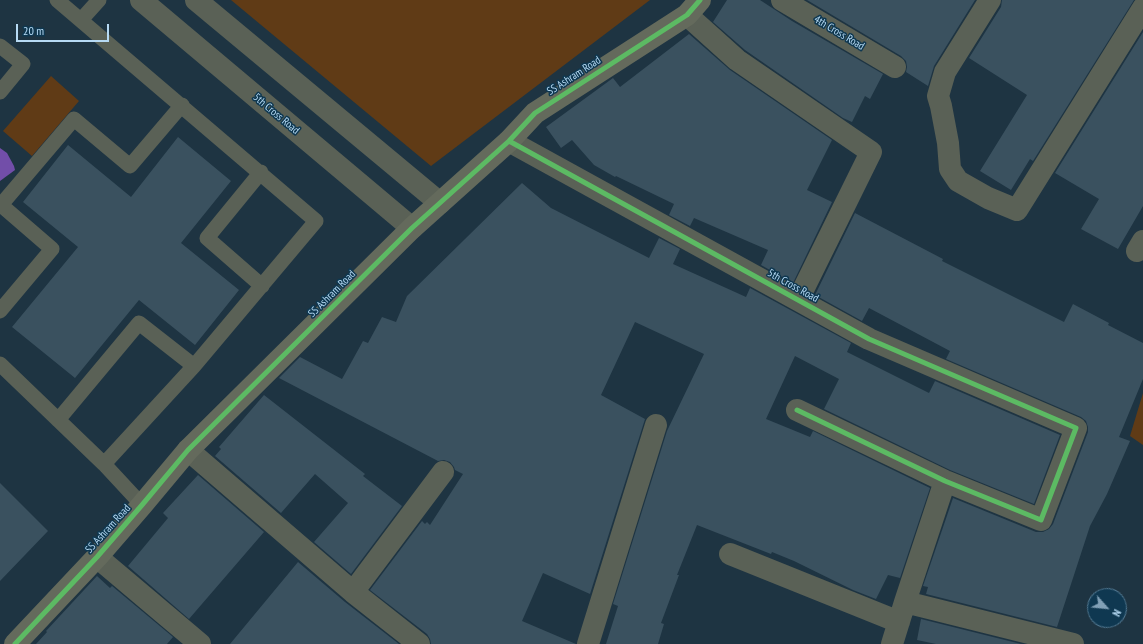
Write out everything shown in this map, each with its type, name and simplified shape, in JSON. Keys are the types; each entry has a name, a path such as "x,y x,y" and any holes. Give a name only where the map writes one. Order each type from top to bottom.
{"street":[{"name":"5th Cross Road","path":"141,0 412,228"},
{"path":"196,0 440,203"},
{"name":"4th Cross Road","path":"782,0 895,67"},
{"path":"990,0 945,72 938,96 948,142 950,169 958,181 988,198 1017,210 1143,8"},
{"name":"SS Ashram Road","path":"15,644 97,557 188,450 412,228 509,140 535,113 694,8"},
{"path":"694,8 737,60 871,152 798,300"},
{"name":"5th Cross Road","path":"509,140 869,339 1076,428 1041,520 945,481"},
{"path":"797,410 945,481 892,644"},
{"path":"588,644 656,425"},
{"path":"188,450 353,592 419,644"},
{"path":"353,592 443,472"},
{"path":"730,554 902,612 1073,644"},
{"path":"97,557 200,644"}],"lane":[{"path":"57,0 261,172 316,221 194,366 104,464"},
{"path":"81,20 99,0"},
{"path":"0,46 23,64 0,92"},
{"path":"0,311 52,249 1,205 74,119 130,166 182,106"},
{"path":"261,172 207,238 262,286"},
{"path":"58,420 138,323 194,366"},
{"path":"0,364 104,464 142,505"}],"shaded area":[{"path":"231,0 650,0 431,166"},
{"path":"51,76 79,101 32,156 3,131"},
{"path":"0,148 7,153 15,170 0,181"},
{"path":"1143,393 1143,445 1130,436"}],"building":[{"path":"727,0 760,0 792,21 883,74 870,99 865,96 852,122 843,118 745,50 713,22"},
{"path":"807,0 975,0 934,66 928,86 906,72 906,61 901,56"},
{"path":"1002,0 1134,0 1033,161 1030,159 1011,190 980,171 1027,95 969,58 1001,7"},
{"path":"1143,32 1143,206 1118,249 1081,229 1099,199 1055,173"},
{"path":"689,34 730,70 832,140 807,190 832,202 793,283 761,265 768,250 694,218 690,226 669,215 674,204 616,176 615,177 594,165 572,140 561,148 546,127 613,78 620,87"},
{"path":"178,137 231,181 181,243 239,290 195,345 139,300 75,378 12,327 78,247 23,202 68,145 131,197"},
{"path":"522,183 551,208 649,258 659,238 680,249 673,264 746,297 750,288 851,343 847,352 929,393 935,381 1060,435 1034,504 950,470 824,409 839,379 795,356 766,419 810,437 813,431 930,488 900,578 888,575 876,599 853,590 794,561 772,552 771,554 697,525 677,575 679,575 661,623 664,624 658,644 606,644 618,606 613,604 667,431 704,354 635,322 601,395 645,419 590,594 543,573 522,621 576,644 431,644 427,634 370,590 422,521 425,524 427,522 430,525 463,474 455,470 450,462 444,460 438,461 279,378 300,357 342,379 363,341 368,343 382,317 396,322 407,296"},
{"path":"855,213 943,259 942,261 1064,322 1073,304 1109,323 1108,325 1143,343 1143,379 1119,437 1130,441 1107,494 1090,526 1057,627 926,594 928,587 923,586 953,498 1036,532 1043,532 1049,529 1053,524 1088,432 1086,421 1081,417 946,359 950,351 869,308 862,321 815,295"},
{"path":"264,395 365,474 363,476 402,506 351,574 314,542 348,503 315,474 281,513 215,456 221,449 219,447"},
{"path":"198,475 264,532 189,619 128,566 168,518 163,513"},
{"path":"0,483 48,531 0,581"},
{"path":"298,562 345,602 399,644 230,644"},
{"path":"97,576 110,588 112,586 173,637 167,644 36,644 47,632 46,631"},
{"path":"921,619 1021,644 936,644 917,640"}],"cycle path":[{"path":"15,644 97,557 188,450 412,228 509,141 535,113 687,15 700,0"},
{"path":"509,141 869,339 1076,428 1041,520 945,481 797,410"}]}
